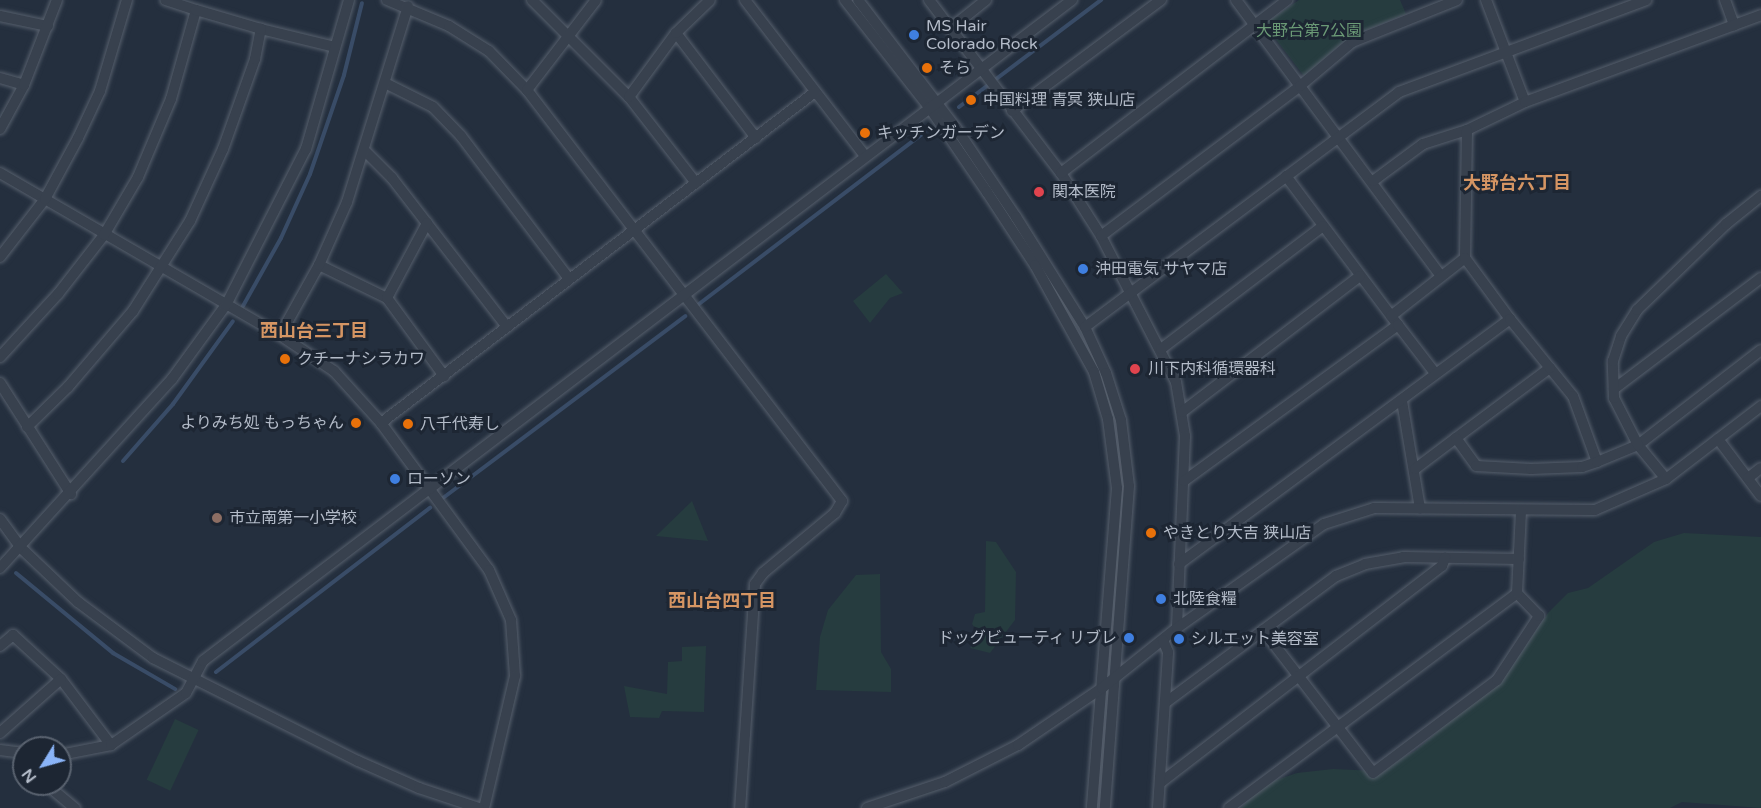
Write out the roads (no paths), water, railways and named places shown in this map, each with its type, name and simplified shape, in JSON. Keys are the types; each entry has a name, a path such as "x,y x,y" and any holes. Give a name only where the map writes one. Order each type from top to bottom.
{"street":[{"path":"0,129 24,85 57,0"},
{"path":"0,258 45,199 100,91 127,0"},
{"path":"166,0 261,29 335,47"},
{"path":"0,568 71,494 172,378 226,305 306,149 349,0"},
{"path":"387,0 408,6 489,51 528,90 842,501 835,513 763,573 755,585 740,808"},
{"path":"532,0 572,37 629,97 696,183"},
{"path":"528,90 572,37 597,0"},
{"path":"629,97 676,33 710,0"},
{"path":"745,0 865,156"},
{"path":"844,0 933,104 1035,265 1076,335 1097,381 1108,419 1117,488 1092,808"},
{"path":"858,0 933,104 1085,327 1106,373 1127,450 1129,486 1117,676 1105,808"},
{"path":"929,0 980,70 1061,173 1101,236 1176,382 1182,412 1184,481 1177,628"},
{"path":"951,28 986,0"},
{"path":"72,753 111,745 186,693 203,662 428,487 1072,0"},
{"path":"1012,111 1161,0"},
{"path":"1236,0 1336,136 1374,181 1441,276"},
{"path":"1061,173 1287,0"},
{"path":"1101,236 1300,86 1352,42 1457,0"},
{"path":"1486,0 1508,52 1525,102"},
{"path":"1085,327 1336,136 1399,92 1646,0"},
{"path":"1725,0 1734,25"},
{"path":"280,335 320,265 365,151 387,84 408,6"},
{"path":"0,357 58,294 104,235 138,177 171,99 196,10"},
{"path":"1374,181 1423,144 1467,130 1525,102 1761,15"},
{"path":"0,16 48,26"},
{"path":"27,427 68,387 133,311 190,221 223,149 255,59 261,29"},
{"path":"676,33 756,138"},
{"path":"0,78 24,85"},
{"path":"387,84 433,106 461,136 569,279"},
{"path":"381,423 815,92"},
{"path":"1467,130 1465,258 1510,320 1574,396 1597,462"},
{"path":"365,151 392,178 507,327"},
{"path":"0,173 280,335 334,371 381,423 489,570 511,620 516,676 484,808"},
{"path":"1286,176 1435,373"},
{"path":"1666,479 1638,445 1614,399 1613,361 1621,336 1636,310 1726,224 1761,196"},
{"path":"387,298 427,223"},
{"path":"1161,349 1323,226"},
{"path":"1391,316 1465,258"},
{"path":"320,265 387,298 444,376"},
{"path":"1182,412 1360,276"},
{"path":"1614,389 1761,279"},
{"path":"1179,564 1402,401 1435,373 1510,320"},
{"path":"1184,481 1398,326"},
{"path":"1456,438 1476,466 1562,468 1597,462 1638,445 1761,350"},
{"path":"1415,469 1550,368"},
{"path":"0,383 71,494"},
{"path":"1402,401 1420,508"},
{"path":"867,808 945,782 1018,746 1102,688 1177,628 1324,524 1374,508 1595,510 1666,479 1761,406"},
{"path":"1718,439 1761,496"},
{"path":"1748,478 1761,468"},
{"path":"1263,630 1373,773 1497,680 1539,616 1517,593 1521,511"},
{"path":"0,519 20,547 78,602 124,638 194,679 378,770 478,808"},
{"path":"1165,703 1336,576 1365,564 1403,557 1519,560"},
{"path":"1160,783 1442,567 1445,558"},
{"path":"1229,808 1517,593"},
{"path":"0,646 13,635 61,679 111,745"},
{"path":"1158,808 1168,652 1163,640"},
{"path":"0,733 61,679"},
{"path":"60,796 75,808"}],"waterway":[{"path":"959,107 1101,0"},
{"path":"243,306 281,238 310,174 344,75 362,3"},
{"path":"699,304 925,132"},
{"path":"443,498 685,316"},
{"path":"123,461 173,404 233,321"},
{"path":"216,672 430,508"},
{"path":"16,573 113,653 175,689"}],"place":[{"name":"MS Hair Colorado Rock","path":"914,35"},
{"name":"そら","path":"927,68"},
{"name":"中国料理 青冥 狭山店","path":"971,100"},
{"name":"キッチンガーデン","path":"865,133"},
{"name":"関本医院","path":"1039,192"},
{"name":"沖田電気 サヤマ店","path":"1083,269"},
{"name":"クチーナシラカワ","path":"285,359"},
{"name":"川下内科循環器科","path":"1135,369"},
{"name":"よりみち処 もっちゃん","path":"356,423"},
{"name":"八千代寿し","path":"408,424"},
{"name":"ローソン","path":"395,479"},
{"name":"市立南第一小学校","path":"217,518"},
{"name":"やきとり大吉 狭山店","path":"1151,533"},
{"name":"北陸食糧","path":"1161,599"},
{"name":"ドッグビューティ リブレ","path":"1129,638"},
{"name":"シルエット美容室","path":"1179,639"}],"district":[{"name":"大野台六丁目","path":"1517,183"},
{"name":"西山台三丁目","path":"314,331"},
{"name":"西山台四丁目","path":"722,601"}],"park label":[{"name":"大野台第7公園","path":"1309,31"}]}
